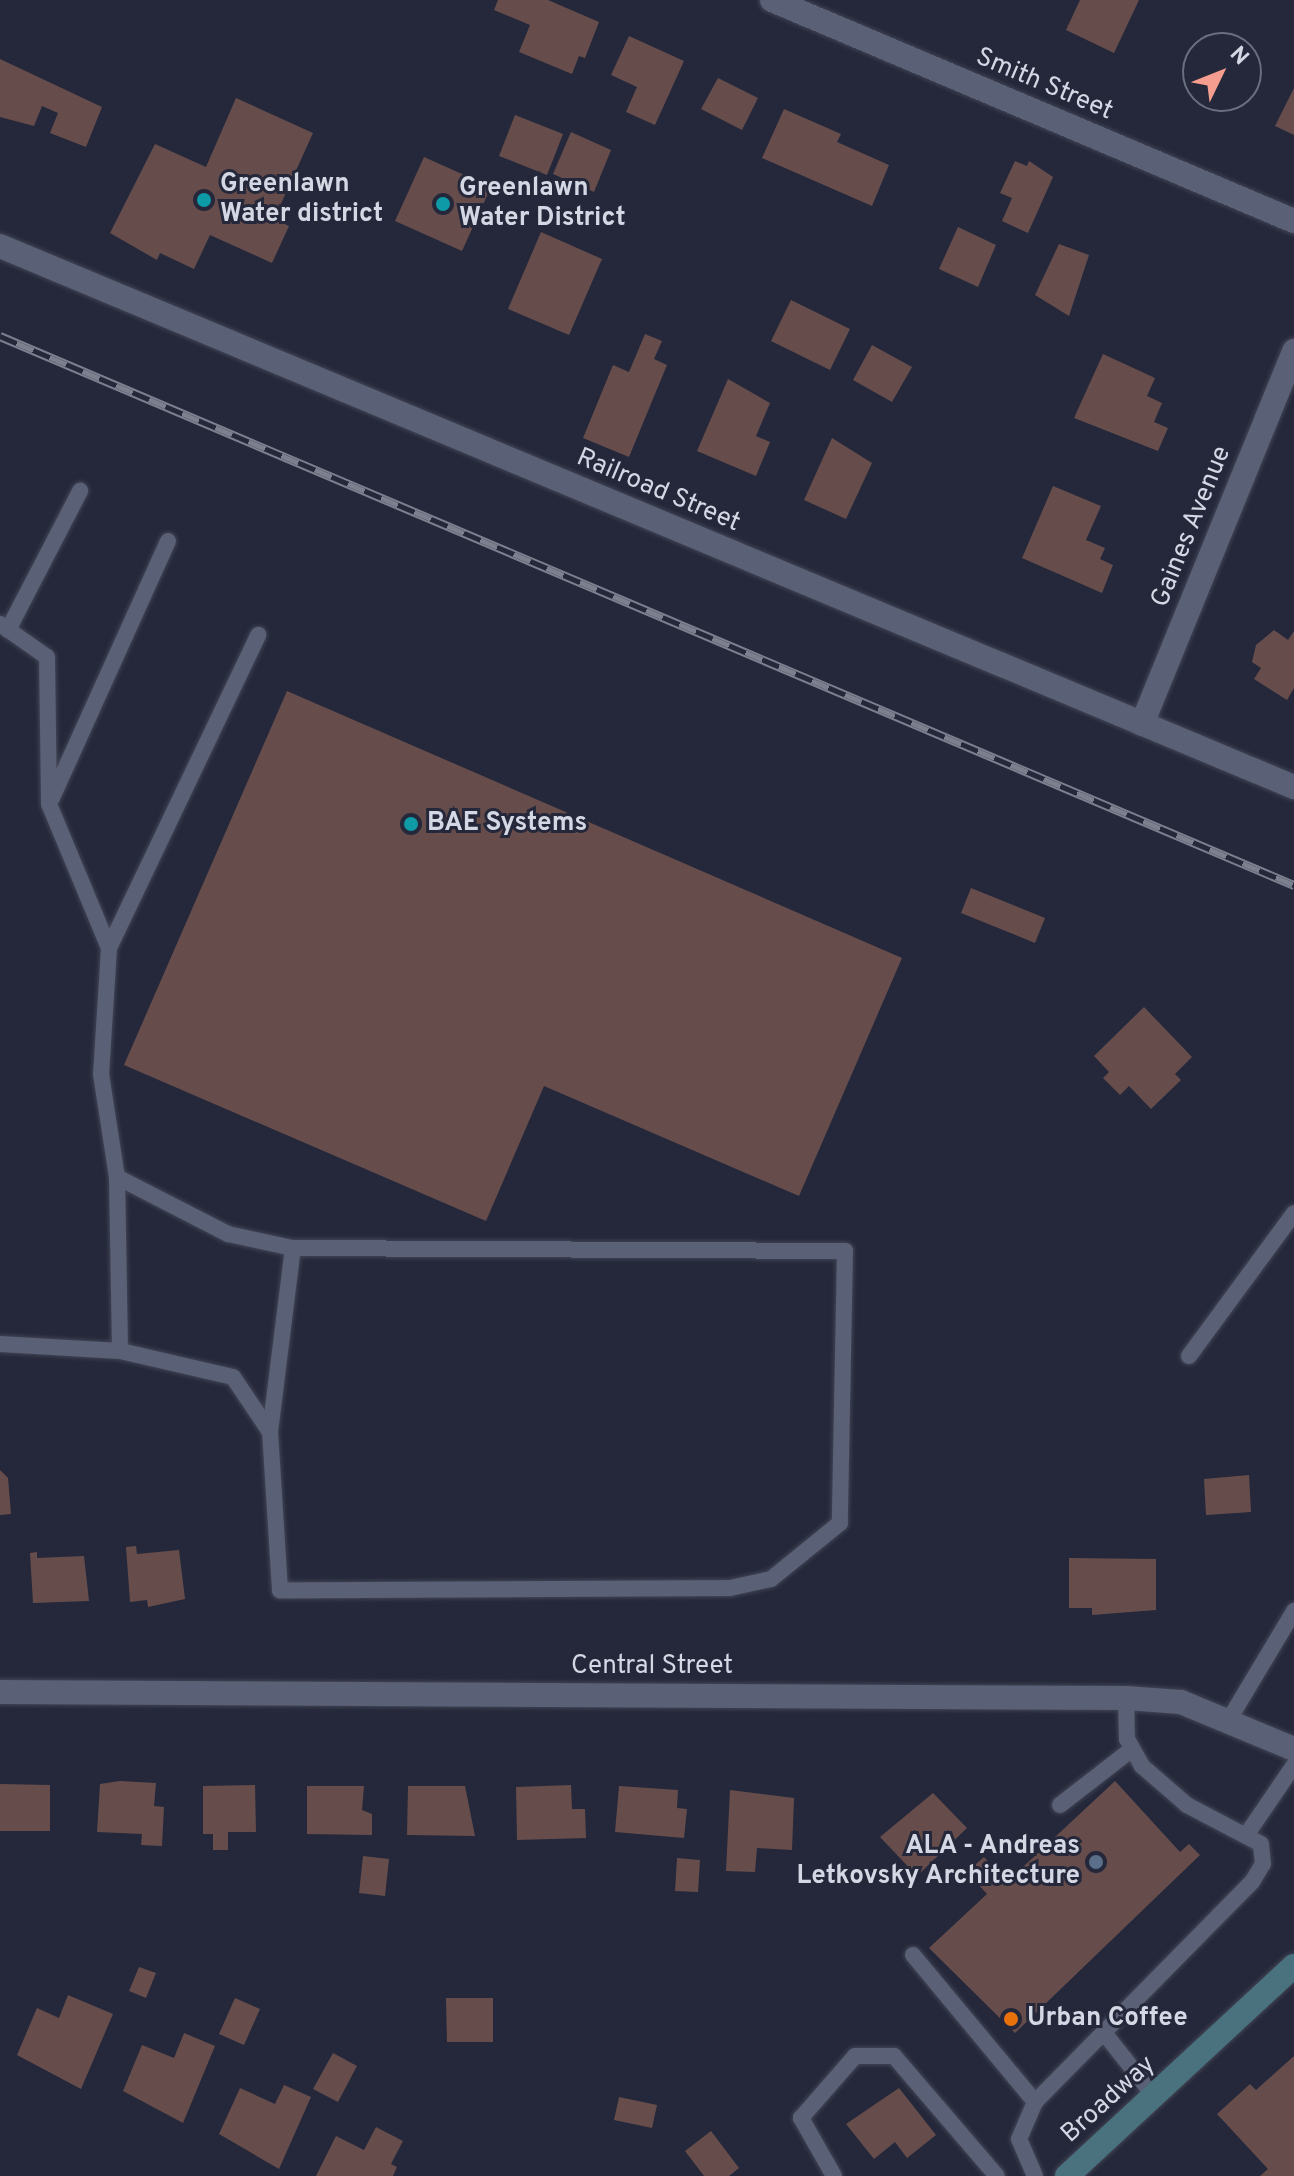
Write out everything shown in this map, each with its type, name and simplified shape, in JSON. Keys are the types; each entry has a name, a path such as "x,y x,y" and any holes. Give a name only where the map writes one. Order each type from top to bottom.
{"main road":[{"name":"Broadway","path":"1067,2176 1294,1966"}],"street":[{"name":"Smith Street","path":"772,0 1294,221"},
{"name":"Railroad Street","path":"0,246 1294,787"},
{"name":"Gaines Avenue","path":"1142,724 1294,351"},
{"name":"Central Street","path":"0,1692 1126,1698 1181,1702 1230,1718 1294,1749"}],"lane":[{"path":"80,491 4,627 47,657 49,804 109,948"},
{"path":"49,804 168,541"},
{"path":"120,1351 117,1177 101,1074 109,948 258,635"},
{"path":"117,1177 228,1234 293,1248 845,1251 840,1523 771,1579 730,1588 280,1590 270,1432 293,1248"},
{"path":"1189,1356 1294,1213"},
{"path":"0,1344 120,1351 233,1377 270,1432"},
{"path":"1230,1718 1294,1611"},
{"path":"1035,2176 1019,2139 1035,2102 1105,2034 1260,1872 1264,1850 1247,1834 1179,1799 1131,1750 1126,1698"},
{"path":"1060,1805 1131,1750"},
{"path":"1247,1834 1294,1765"},
{"path":"913,1955 1035,2102"},
{"path":"1105,2034 1155,2097"},
{"path":"834,2176 801,2118 855,2056 894,2056 997,2176"}],"building":[{"path":"498,0 548,0 599,22 585,58 579,56 572,74 519,52 530,25 494,10"},
{"path":"1080,0 1139,0 1114,53 1066,30"},
{"path":"629,36 684,61 655,125 626,112 637,87 611,75"},
{"path":"0,59 102,107 86,147 50,133 58,113 42,106 34,126 0,117"},
{"path":"718,78 758,98 742,130 701,109"},
{"path":"1294,88 1294,135 1275,126"},
{"name":"Greenlawn Water district","path":"236,98 313,133 274,219 289,226 272,263 210,235 194,269 160,253 157,260 110,233 155,144 206,167"},
{"path":"784,109 841,134 837,142 889,165 872,206 762,158"},
{"path":"515,115 563,134 547,175 499,156"},
{"path":"571,132 611,150 594,192 553,174"},
{"name":"Greenlawn Water District","path":"424,157 491,187 462,251 395,221"},
{"path":"1015,161 1027,166 1029,161 1053,177 1028,233 1002,221 1012,198 1000,193"},
{"path":"958,227 996,245 978,287 939,269"},
{"path":"541,232 602,259 569,335 508,309"},
{"path":"1059,244 1089,255 1069,316 1035,295"},
{"path":"791,300 850,329 830,370 771,341"},
{"path":"645,334 662,341 654,359 667,365 629,457 583,438 613,365 629,372"},
{"path":"872,345 912,367 892,402 853,380"},
{"path":"1103,354 1155,378 1147,396 1162,403 1154,422 1168,428 1158,451 1074,418"},
{"path":"728,379 770,403 756,436 770,442 756,476 697,451"},
{"path":"832,438 872,463 846,519 804,500"},
{"path":"1053,486 1101,506 1086,540 1105,548 1100,559 1113,565 1102,593 1022,558"},
{"path":"1274,630 1288,640 1294,631 1294,688 1287,700 1254,679 1261,668 1252,662 1256,645"},
{"name":"BAE Systems","path":"287,691 902,958 799,1196 544,1086 486,1221 124,1065"},
{"path":"971,888 1045,918 1035,943 961,913"},
{"path":"1144,1007 1192,1057 1175,1074 1181,1080 1151,1109 1129,1086 1120,1095 1103,1078 1109,1072 1094,1056"},
{"path":"0,1470 8,1478 11,1514 0,1515"},
{"path":"1249,1475 1251,1512 1206,1515 1204,1479"},
{"path":"136,1546 137,1554 179,1550 185,1599 148,1607 147,1600 130,1602 126,1547"},
{"path":"37,1552 37,1558 84,1556 89,1601 33,1603 30,1553"},
{"path":"1069,1558 1156,1559 1156,1610 1092,1615 1092,1608 1069,1608"},
{"path":"120,1781 156,1783 154,1806 164,1807 162,1846 141,1845 142,1834 97,1832 100,1784"},
{"path":"1115,1781 1180,1852 1189,1844 1200,1855 1015,2033 929,1948 987,1894 967,1872 984,1857 1007,1882"},
{"path":"0,1784 50,1785 50,1831 0,1831"},
{"path":"255,1785 256,1832 228,1832 228,1850 213,1850 213,1834 203,1834 203,1786"},
{"path":"571,1785 572,1809 585,1809 586,1838 517,1840 516,1787"},
{"path":"307,1786 364,1786 362,1810 372,1814 372,1835 307,1834"},
{"path":"408,1786 465,1786 475,1836 407,1835"},
{"path":"619,1786 678,1790 677,1808 687,1809 684,1838 615,1832"},
{"path":"730,1790 794,1798 792,1850 757,1848 755,1872 726,1871"},
{"path":"933,1793 967,1828 917,1876 880,1837"},
{"path":"363,1856 389,1859 385,1896 359,1893"},
{"path":"677,1858 700,1860 698,1892 675,1891"},
{"path":"139,1967 156,1973 146,1998 129,1991"},
{"path":"68,1995 113,2014 81,2089 17,2055 37,2008 59,2018"},
{"path":"235,1998 260,2009 244,2045 219,2034"},
{"path":"446,1998 493,1998 493,2042 447,2042"},
{"path":"184,2033 215,2046 183,2123 123,2091 142,2045 174,2058"},
{"path":"333,2053 357,2066 338,2102 313,2089"},
{"path":"1294,2056 1294,2176 1260,2176 1268,2169 1217,2114 1250,2084 1256,2090"},
{"path":"284,2085 311,2097 279,2169 219,2134 240,2088 275,2104"},
{"path":"899,2088 936,2135 907,2158 895,2142 874,2159 846,2124"},
{"path":"619,2097 657,2105 652,2128 614,2120"},
{"path":"376,2127 403,2141 391,2164 397,2167 393,2176 316,2176 336,2136 364,2150"},
{"path":"711,2131 739,2168 729,2176 704,2176 685,2151"}],"railway":[{"path":"0,336 1294,885"}],"place":[{"name":"Greenlawn Water district","path":"204,200"},
{"name":"Greenlawn Water District","path":"443,204"},
{"name":"BAE Systems","path":"411,824"},
{"name":"ALA - Andreas Letkovsky Architecture","path":"1096,1862"},
{"name":"Urban Coffee","path":"1011,2019"}]}
